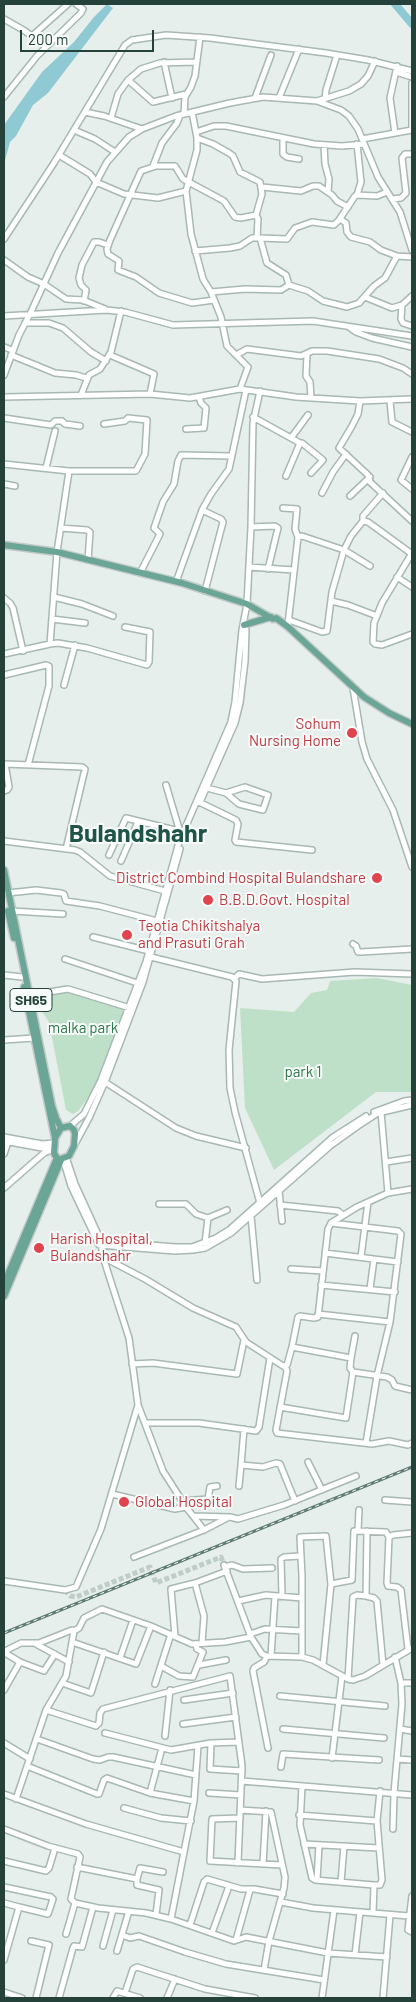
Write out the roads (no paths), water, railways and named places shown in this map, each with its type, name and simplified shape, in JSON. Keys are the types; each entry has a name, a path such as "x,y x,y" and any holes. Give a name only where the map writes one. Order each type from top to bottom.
{"main road":[{"path":"4,545 58,552 176,582 247,604 272,618 288,623 353,690 381,708 412,724"},
{"path":"244,626 272,618"},
{"path":"272,618 274,622 292,635 353,690 388,716 412,728"},
{"name":"SH65","path":"4,870 7,924 22,977 55,1144 62,1159"},
{"name":"SH65","path":"6,893 12,911 52,1106 61,1128"},
{"path":"4,1284 62,1159 72,1151 76,1142 74,1130 70,1126 61,1128 55,1144"},
{"path":"4,1296 62,1159"}],"street":[{"path":"32,36 68,4"},
{"path":"4,97 46,47 81,13 83,9 76,4"},
{"path":"4,19 46,47"},
{"path":"4,239 86,112 113,64 129,41 136,38 156,36 200,38 300,49 375,61 412,77"},
{"path":"153,166 162,143 182,115 186,94 193,82 200,38"},
{"path":"279,98 300,49"},
{"path":"255,98 271,55"},
{"path":"325,99 337,55"},
{"path":"317,101 348,91 361,84 368,76 375,61"},
{"path":"111,118 115,99 128,80 141,69 164,62 196,62"},
{"path":"164,62 172,98"},
{"path":"396,69 412,71"},
{"path":"395,133 390,98 396,69"},
{"path":"128,80 149,101 156,102 186,94"},
{"path":"197,135 214,126 226,126 324,146 358,144 363,141 412,130 412,83"},
{"path":"4,376 5,366 11,352 44,284 96,182 115,152 129,137 182,115 255,98 279,98 317,101 328,104 349,116 358,130 378,177 392,199 412,248"},
{"path":"86,112 111,118 142,130"},
{"path":"176,582 202,510 211,494 227,473 232,456 248,367 227,346 223,325 211,292 203,279 191,234 186,191 196,156 197,135 192,112"},
{"path":"74,130 96,139 115,152"},
{"path":"197,135 233,156 240,172 258,179 262,187 261,201 256,215 259,238 267,263 286,275 289,285"},
{"path":"283,138 283,154 287,157 299,158"},
{"path":"195,251 236,247 248,240 259,238 287,239 297,227 312,222 334,225 357,195 361,182 358,144"},
{"path":"324,146 325,164 329,180 328,192"},
{"path":"406,192 402,158 405,154 412,154"},
{"path":"59,155 90,174 96,182 116,191 158,198 186,191"},
{"path":"214,300 192,303 155,291 136,277 118,270 119,261 108,254 108,245 132,195 136,180 141,172 153,166 175,166 181,176 188,182 224,201 235,216 241,218 256,215"},
{"path":"262,187 301,191 316,186 328,192 336,201 348,207"},
{"path":"392,199 404,196 406,192 412,191"},
{"path":"357,195 372,196 387,192"},
{"path":"340,219 346,223 347,232 351,238 370,242 381,250 397,256 412,257"},
{"path":"404,227 412,224"},
{"path":"84,301 86,290 81,285 79,278 82,265 94,242 108,245"},
{"path":"211,292 245,289 281,290 289,285 308,290 323,301 345,306 356,305 374,286 385,278 397,256"},
{"path":"4,260 28,277 44,284 66,299 84,301 106,310"},
{"path":"365,297 392,308 402,305 412,296"},
{"path":"402,305 401,319 403,323 412,326"},
{"path":"4,316 106,310 121,311 173,325 313,321 412,336"},
{"path":"81,395 86,378 90,373 100,369 110,355 121,311"},
{"path":"25,323 50,323 63,328 91,352 106,360"},
{"path":"348,326 356,332 372,338 412,347"},
{"path":"4,347 48,371 86,378"},
{"path":"236,355 247,350 301,356 318,350 352,354 390,363 412,374"},
{"path":"110,355 154,374 150,394"},
{"path":"307,355 306,376 310,382 310,398"},
{"path":"4,397 150,394 199,397 243,390 310,398 360,401 412,399"},
{"path":"76,1142 105,1082 151,957 176,860 231,722 236,702 242,630 247,604 254,417 260,391"},
{"path":"186,429 204,428 206,408 201,403 199,397"},
{"path":"360,401 358,414 339,446 370,477 370,482 412,521"},
{"path":"390,401 392,422 412,432"},
{"path":"291,438 308,415"},
{"path":"254,417 302,443 323,460 311,473"},
{"path":"4,418 51,425 55,421 62,421 65,424 80,426"},
{"path":"4,464 69,471 136,471 145,454 147,420 128,418 125,421 104,424"},
{"path":"46,468 56,431"},
{"path":"286,476 300,443"},
{"path":"322,493 333,472 346,454"},
{"path":"140,573 160,534 154,528 164,502 174,484 178,461 181,455 232,456"},
{"path":"412,457 401,480 412,489"},
{"path":"50,644 58,552 69,471"},
{"path":"350,496 370,477"},
{"path":"4,484 15,486"},
{"path":"283,508 297,509 295,529 298,537 288,623 325,632 328,628 334,582 344,550 351,536 363,521 362,516 383,493"},
{"path":"202,510 222,520 205,591"},
{"path":"363,521 368,522 412,553 377,616 372,633 373,642 375,644 388,643 412,634"},
{"path":"251,527 275,526 278,528 268,569"},
{"path":"61,528 87,530 90,532 88,560"},
{"path":"298,537 302,536 344,550 370,566"},
{"path":"249,567 294,570"},
{"path":"397,577 412,587"},
{"path":"54,597 82,604 113,616"},
{"path":"4,598 13,608 23,651"},
{"path":"331,601 377,616"},
{"path":"52,619 85,624"},
{"path":"70,1126 84,1114 91,1102 131,1009 137,983 149,951 180,834 207,788 235,723 240,703 245,661 246,630 244,626"},
{"path":"4,654 50,644 75,645 147,665 149,662 150,632 125,627"},
{"path":"64,685 75,645"},
{"path":"4,675 46,665 49,666 49,686 28,765"},
{"path":"353,690 362,742 367,759 393,810 412,867"},
{"path":"4,791 9,786 4,761 28,765 85,769 66,849"},
{"path":"166,785 180,834"},
{"path":"207,788 226,793 239,804 263,810 268,795 245,787 226,793"},
{"path":"198,802 236,820 238,824 236,842 312,850"},
{"path":"109,855 125,819 180,834"},
{"path":"121,861 138,822"},
{"path":"4,841 80,852 104,872 117,879 165,890"},
{"path":"6,893 36,890 62,894 66,901 100,906 157,921"},
{"path":"12,911 63,914"},
{"path":"93,937 149,951"},
{"path":"353,944 360,952 412,949"},
{"path":"151,957 234,978"},
{"path":"64,960 137,983"},
{"path":"234,978 239,974 268,979 355,972 412,974"},
{"path":"4,975 22,977"},
{"path":"234,978 236,983 229,1050 230,1088 260,1204"},
{"path":"30,995 68,989 131,1009"},
{"path":"4,1040 34,1038"},
{"path":"105,1082 176,1128 196,1136 246,1148"},
{"path":"101,1244 175,1247 192,1246 216,1238 229,1230 260,1204 333,1137 378,1110 412,1100"},
{"path":"101,1244 175,1251 205,1248 218,1242 251,1216 260,1204 279,1191 336,1141 382,1112 412,1105"},
{"path":"382,1112 388,1193"},
{"path":"4,1154 5,1140 42,1148 55,1144"},
{"path":"4,1188 55,1144"},
{"path":"386,1162 412,1158"},
{"path":"62,1159 101,1244 103,1257 129,1338 138,1405 163,1471 186,1507 204,1530"},
{"path":"285,1366 292,1347 299,1316 314,1318 318,1314 328,1229 331,1223 388,1193 412,1189"},
{"path":"279,1191 282,1221"},
{"path":"361,1257 368,1202"},
{"path":"159,1204 186,1204 196,1214 208,1218 227,1210"},
{"path":"280,1205 338,1211 343,1215"},
{"path":"251,1216 257,1280"},
{"path":"205,1243 208,1218"},
{"path":"331,1223 400,1232 401,1234 390,1322 377,1376 366,1443"},
{"path":"326,1253 398,1262"},
{"path":"103,1257 145,1279 193,1308 236,1327 244,1340 285,1366 288,1371 280,1407 277,1433 376,1444 389,1441 408,1445 412,1443"},
{"path":"370,1289 374,1259"},
{"path":"291,1269 323,1271"},
{"path":"322,1285 395,1292"},
{"path":"318,1314 390,1322"},
{"path":"280,1407 346,1418 353,1372 350,1368 355,1336"},
{"path":"132,1364 154,1362 237,1374 244,1340"},
{"path":"292,1347 351,1358"},
{"path":"145,1423 199,1423 256,1431 259,1427 270,1358"},
{"path":"353,1372 390,1379 393,1385 412,1390"},
{"path":"4,1581 65,1590 76,1587 101,1530 138,1405"},
{"path":"239,1486 244,1429"},
{"path":"308,1462 322,1490"},
{"path":"241,1465 263,1468 276,1463 280,1464 295,1501"},
{"path":"194,1516 230,1517 238,1520 295,1501 356,1476"},
{"path":"182,1501 208,1499 210,1487 217,1486"},
{"path":"112,1494 175,1510 186,1507"},
{"path":"385,1500 412,1502"},
{"path":"358,1510 358,1530"},
{"path":"134,1557 204,1530 230,1517"},
{"path":"225,1568 250,1635 258,1651 269,1656 302,1657 323,1665 348,1679 359,1679 410,1649 399,1587 387,1584 389,1537 386,1532 354,1531 352,1533 352,1580 332,1584"},
{"path":"366,1531 366,1596"},
{"path":"389,1537 412,1533"},
{"path":"302,1657 300,1536 327,1536 332,1584 323,1665"},
{"path":"282,1596 282,1558 301,1556"},
{"path":"155,1684 173,1635 171,1590 195,1583 232,1566 243,1569 272,1568"},
{"path":"161,1666 179,1676 187,1678 194,1676 199,1665 204,1652 197,1649 204,1616 195,1583"},
{"path":"238,1601 260,1596 302,1598"},
{"path":"268,1748 254,1668 264,1662 269,1656 275,1596"},
{"path":"348,1679 354,1596 366,1596 377,1601 383,1665"},
{"path":"36,1644 80,1628 84,1618 102,1609 199,1643 225,1642 262,1630 302,1631"},
{"path":"120,1658 134,1620"},
{"path":"72,1642 136,1664 151,1626"},
{"path":"16,1799 46,1710 62,1684 69,1662 74,1631"},
{"path":"55,1654 44,1671 20,1662 5,1652 21,1643 36,1644 55,1654 69,1662"},
{"path":"62,1684 90,1693 104,1652"},
{"path":"393,1829 394,1793 400,1729 401,1683 395,1657"},
{"path":"199,1665 226,1660"},
{"path":"4,1690 6,1680 20,1662"},
{"path":"46,1710 94,1727 98,1725 100,1712 103,1709 228,1675 232,1677 242,1771 238,1863"},
{"path":"332,1758 342,1676"},
{"path":"401,1683 412,1683"},
{"path":"165,1736 170,1690"},
{"path":"184,1700 234,1693"},
{"path":"280,1696 385,1706"},
{"path":"184,1724 236,1717"},
{"path":"283,1729 384,1738"},
{"path":"400,1729 412,1731"},
{"path":"105,1733 171,1750 211,1743 239,1742"},
{"path":"37,1738 93,1760 113,1757 196,1775"},
{"path":"4,1743 30,1759"},
{"path":"211,1743 210,1769 242,1771"},
{"path":"171,1919 191,1821 198,1746"},
{"path":"150,1793 162,1748"},
{"path":"281,1767 283,1754 379,1760"},
{"path":"397,1759 412,1760"},
{"path":"28,1766 96,1794 99,1794 104,1780 107,1778 150,1793 194,1801"},
{"path":"242,1781 412,1795"},
{"path":"302,1786 300,1815 304,1844 313,1880 374,1885 380,1885 382,1882 377,1821 380,1791"},
{"path":"209,1793 241,1795"},
{"path":"4,1794 103,1830 184,1852"},
{"path":"124,1808 161,1818 191,1821"},
{"path":"240,1810 266,1811 272,1814 285,1882 281,1902 268,1941 264,1970"},
{"path":"263,1864 266,1811"},
{"path":"300,1815 377,1821"},
{"path":"240,1818 212,1819 210,1859 213,1862 282,1865"},
{"path":"4,1830 78,1854 71,1899 75,1903 156,1915 236,1940 246,1938 328,1953 387,1957"},
{"path":"304,1844 379,1848"},
{"path":"317,1880 319,1845"},
{"path":"341,1882 344,1846"},
{"path":"4,1861 46,1871 49,1868 55,1848"},
{"path":"77,1867 137,1879"},
{"path":"156,1915 160,1891 137,1885 137,1879 140,1868 163,1872"},
{"path":"190,1925 205,1880 250,1890 283,1894"},
{"path":"373,1913 374,1885"},
{"path":"212,1933 229,1886"},
{"path":"4,1887 53,1899 49,1914 4,1903"},
{"path":"236,1940 250,1890"},
{"path":"412,1896 408,1930 412,1932"},
{"path":"281,1902 334,1910 409,1916"},
{"path":"66,1934 75,1903"},
{"path":"4,1960 19,1907"},
{"path":"59,1998 73,1948 82,1946 93,1907"},
{"path":"103,1946 113,1910"},
{"path":"322,1998 334,1910"},
{"path":"117,1952 129,1911"},
{"path":"355,1955 360,1912"},
{"path":"383,1998 390,1915"},
{"path":"122,1935 130,1938 137,1936 226,1964 324,1980"},
{"path":"31,1940 49,1945 36,1998"},
{"path":"125,1993 135,1967 205,1989 255,1998"},
{"path":"167,1998 175,1979"},
{"path":"4,1992 22,1998"},
{"path":"113,1998 116,1992 140,1998"}],"water":[{"path":"107,4 113,8 48,93 33,105 16,136 10,142 4,164 4,125 42,72 74,42"}],"waterway":[{"path":"395,4 412,24"}],"tunnel":[{"path":"65,1590 70,1596 76,1597 150,1567 156,1583 221,1557 224,1565"}],"railway":[{"path":"4,1633 412,1467"}],"place":[{"name":"Sohum Nursing Home","path":"352,733"},
{"name":"District Combind Hospital Bulandshare","path":"377,878"},
{"name":"B.B.D.Govt. Hospital","path":"208,900"},
{"name":"Teotia Chikitshalya and Prasuti Grah","path":"127,935"},
{"name":"Harish Hospital, Bulandshahr","path":"39,1248"},
{"name":"Global Hospital","path":"124,1502"}],"district":[{"name":"Bulandshahr","path":"138,834"}],"park label":[{"name":"malka park","path":"83,1028"},
{"name":"park 1","path":"303,1072"}]}
